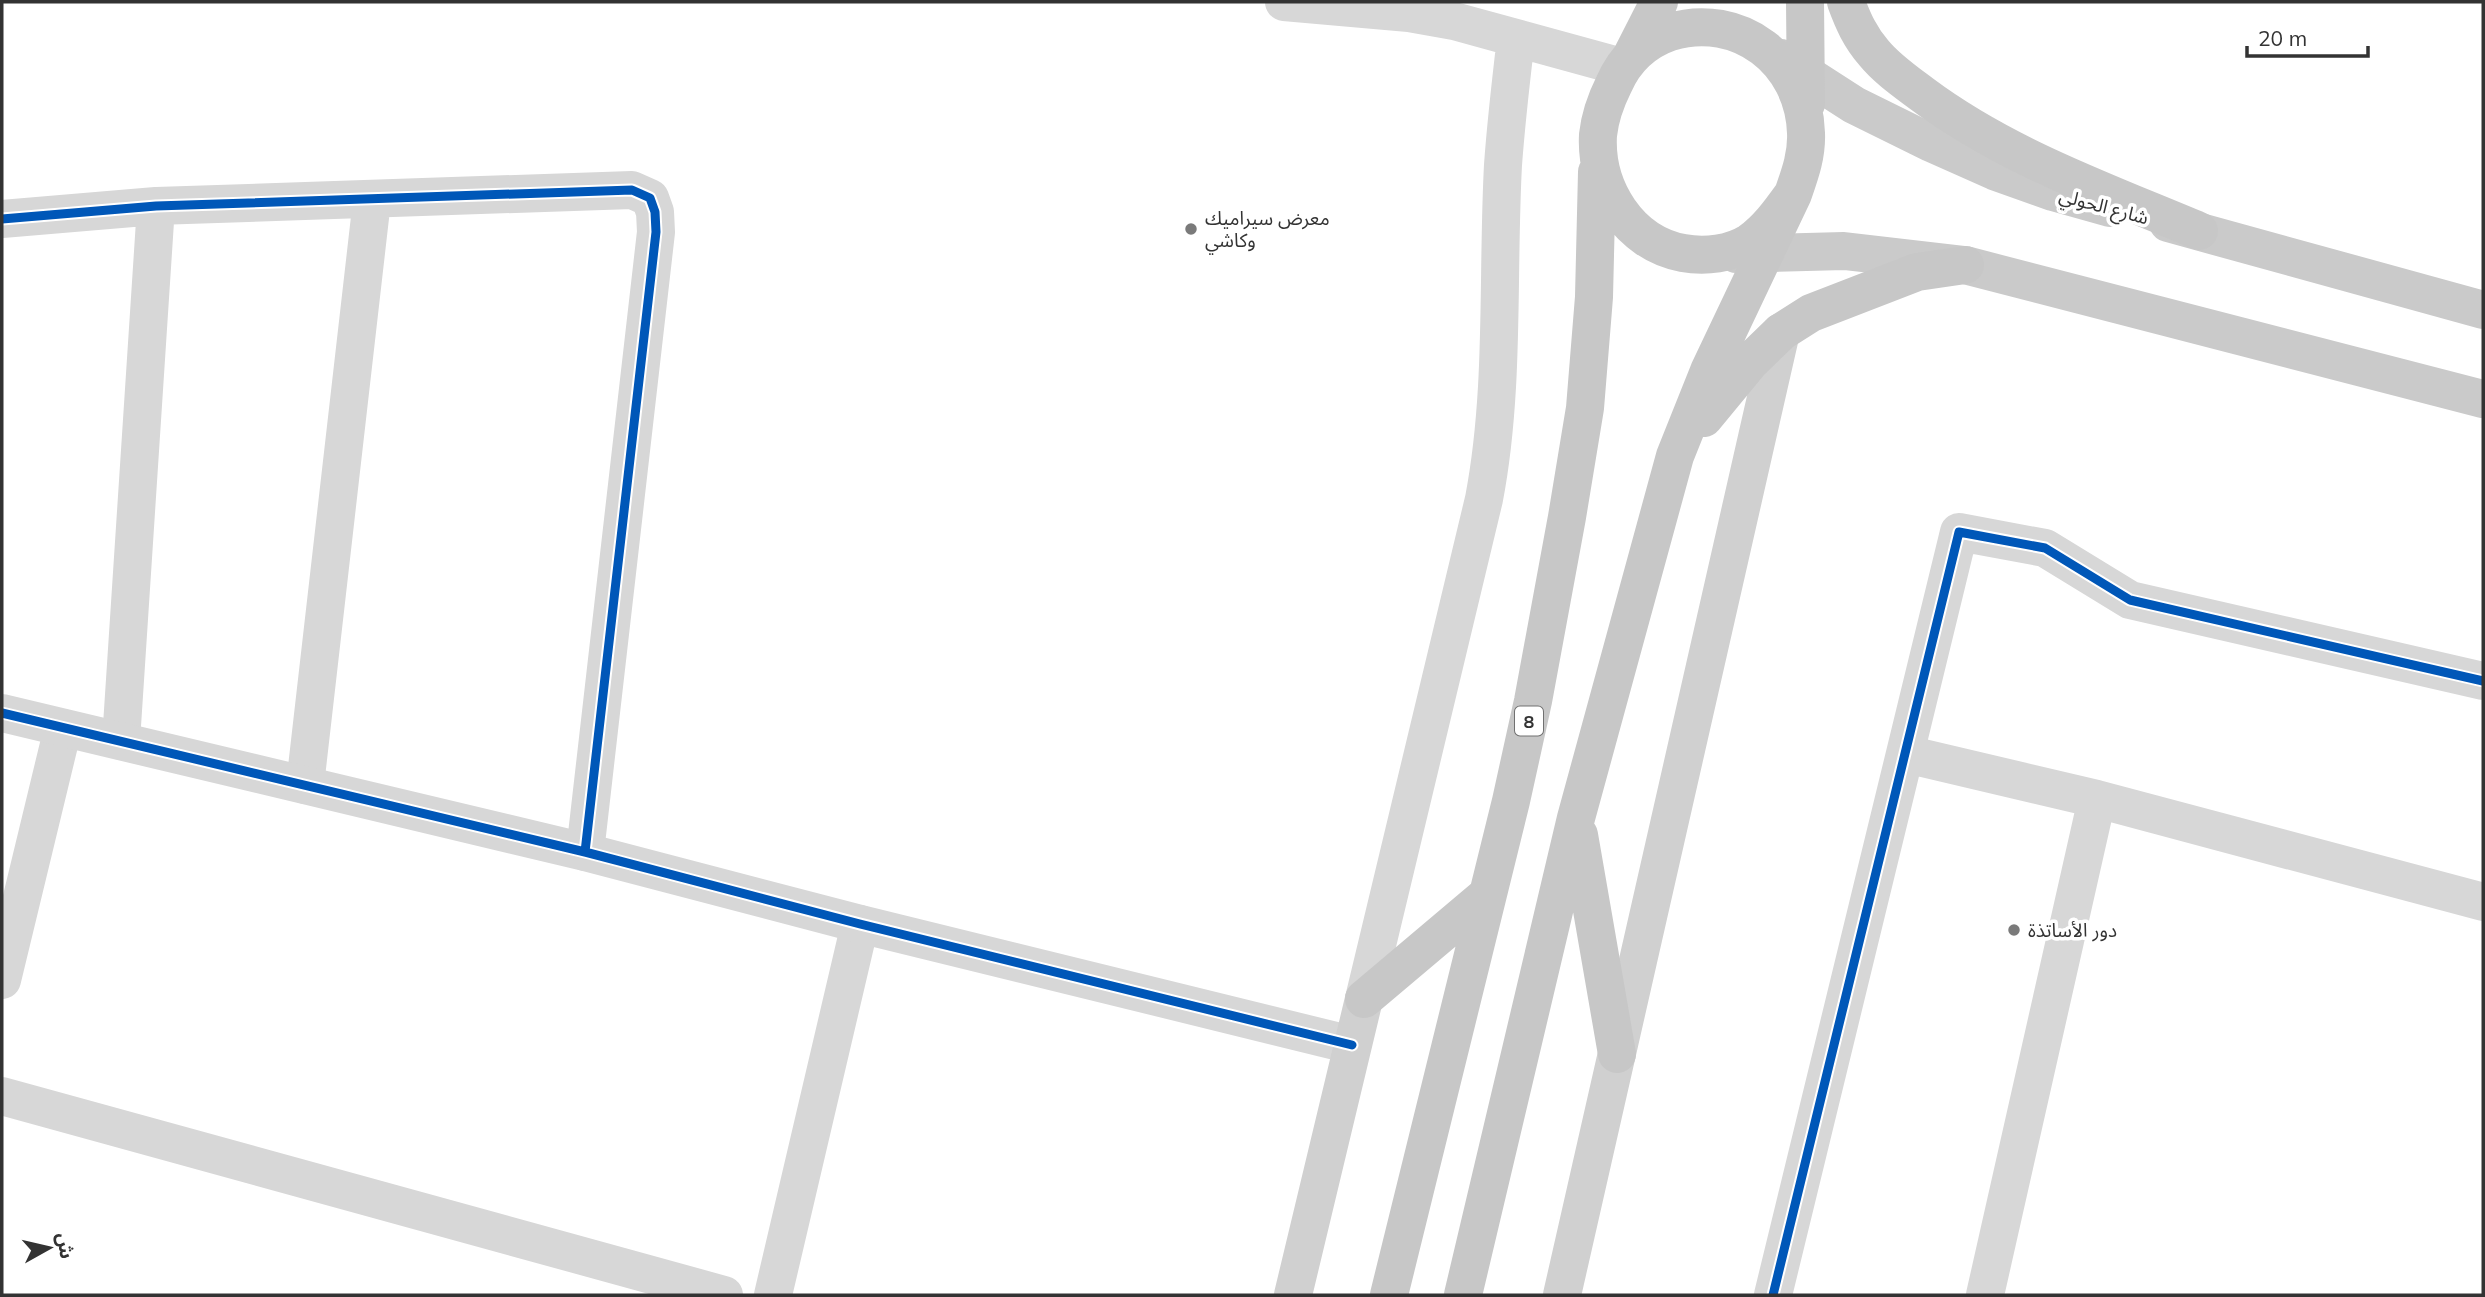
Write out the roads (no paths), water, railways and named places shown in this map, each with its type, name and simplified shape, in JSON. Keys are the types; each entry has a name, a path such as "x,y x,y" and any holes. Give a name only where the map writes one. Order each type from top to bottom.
{"highway":[{"path":"1659,2 1604,106 1598,135 1601,166 1609,195 1624,220 1646,239 1672,251 1696,256 1717,254 1749,242 1775,220 1793,194"},
{"path":"1463,1295 1576,818 1675,456 1709,371 1793,194 1803,165 1806,134 1805,2"},
{"path":"1846,2 1856,28 1874,54 1943,109 1986,136 2056,171 2199,231"},
{"path":"1627,61 1658,36 1689,27 1721,28 1751,38 1770,52 1795,85 1806,134"},
{"name":"8","path":"1389,1295 1511,801 1533,701 1567,517 1585,408 1594,297 1598,135"},
{"path":"1675,456 1726,388 1781,332 1811,313 1858,293 1917,272 1965,265"},
{"path":"1576,818 1617,1054"},
{"path":"1364,999 1486,896"}],"main road":[{"name":"شارع الحولي","path":"1751,38 1854,105 1994,171 2053,192 2483,310"},
{"path":"1717,254 1844,251 1965,265 2483,399"},
{"path":"1562,1295 1781,332"},
{"path":"1293,1295 1364,999"}],"street":[{"path":"1284,2 1409,13 1627,61"},
{"path":"1364,999 1491,462 1498,362 1503,166 1516,38"},
{"path":"2,219 156,206 632,190 650,198 655,212 656,232 586,852"},
{"path":"305,785 372,200"},
{"path":"121,741 156,206"},
{"path":"1773,1295 1959,532 2045,548 2130,600 2483,681"},
{"path":"2,713 586,852 860,924 1352,1045"},
{"path":"2,981 63,728"},
{"path":"1906,754 2097,799 2483,902"},
{"path":"1985,1295 2097,799"},
{"path":"773,1295 860,924"},
{"path":"2,1096 724,1295"}],"place":[{"name":"معرض سيراميك وكاشي","path":"1191,229"},
{"name":"دور الأساتذة","path":"2014,930"}]}
